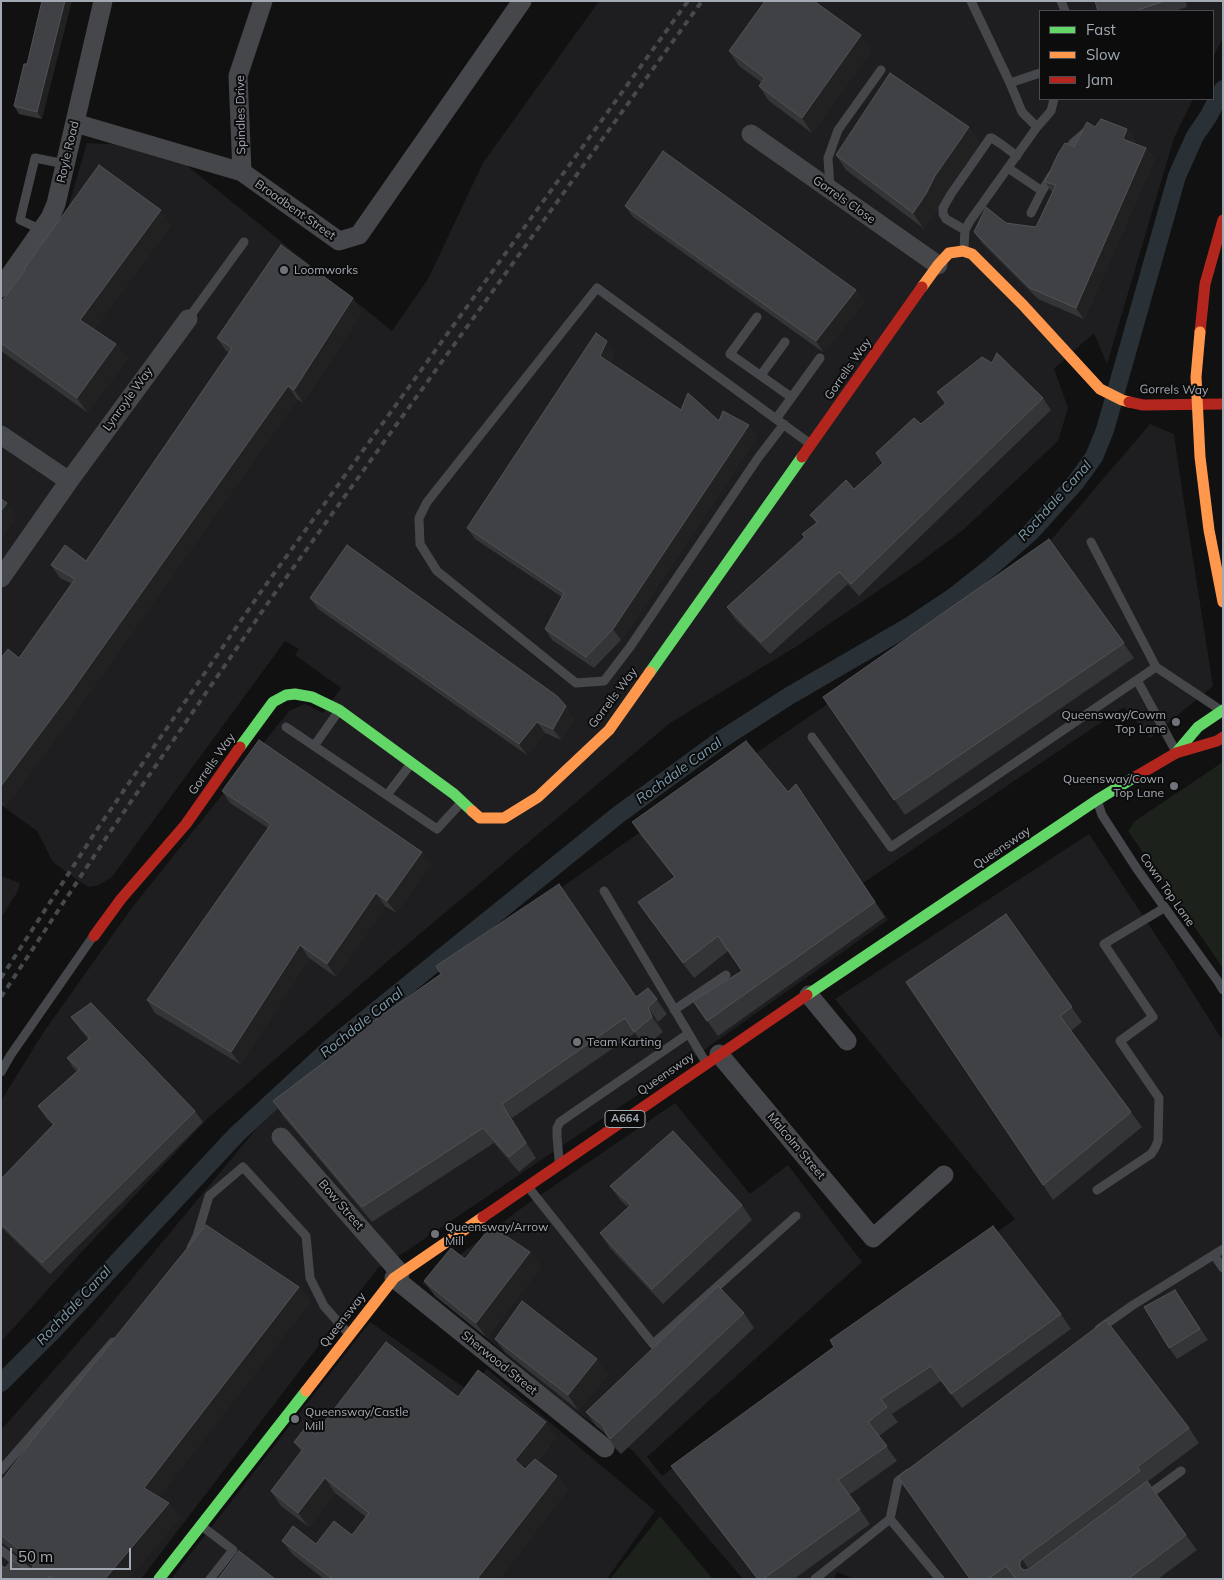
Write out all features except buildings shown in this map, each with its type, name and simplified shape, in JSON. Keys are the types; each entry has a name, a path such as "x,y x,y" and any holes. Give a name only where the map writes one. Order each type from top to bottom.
{"main road":[{"path":"1223,220 1205,284 1196,377 1200,457 1209,530 1223,602"},
{"name":"Gorrells Way","path":"94,936 121,899 186,824 273,702 286,695 312,697 339,710 462,802 480,818 504,818 538,798 609,730 938,265 949,254 963,251"},
{"name":"Gorrels Way","path":"963,251 972,254 980,260 1100,389 1122,400 1143,406 1223,404"},
{"name":"Queensway","path":"1176,753 1198,727 1222,710"},
{"name":"Queensway","path":"159,1579 397,1276 712,1059 1097,800 1176,753 1217,741 1223,737"}],"street":[{"name":"Royle Road","path":"1,288 50,218 56,204 102,1"},
{"name":"Spindles Drive","path":"242,172 238,76 263,1"},
{"name":"Broadbent Street","path":"75,123 242,172 339,241 359,235 522,1"},
{"name":"Gorrels Close","path":"751,134 938,265"},
{"name":"Lynroyle Way","path":"1,578 69,480 188,318"},
{"path":"1,435 69,480"},
{"path":"809,994 847,1041"},
{"name":"Malcolm Street","path":"712,1059 872,1238 944,1175"},
{"name":"Bow Street","path":"281,1137 397,1276"},
{"name":"Sherwood Street","path":"397,1276 605,1448"}],"lane":[{"path":"971,1 1022,112 1037,127"},
{"path":"830,190 828,158 838,130 880,70"},
{"path":"1010,83 1039,73"},
{"path":"963,251 966,230 970,221 1037,127 1051,111 1054,100"},
{"path":"1031,213 1042,191 1073,142 1089,129"},
{"path":"966,230 946,219 943,214 943,208 951,194 990,138 1002,144 1016,156"},
{"path":"42,230 20,220 35,158 65,164"},
{"path":"1008,168 1042,191"},
{"path":"188,318 244,242"},
{"path":"811,444 780,421 597,288 427,502 419,518 420,544 437,572 576,683 604,680 630,647 758,458 780,421 791,397 820,358"},
{"path":"757,317 730,354 791,397"},
{"path":"761,375 785,342"},
{"path":"1091,542 1156,666 1222,710"},
{"path":"812,737 891,847 1156,666"},
{"path":"1137,680 1176,753"},
{"path":"314,746 339,710"},
{"path":"286,727 437,829 462,802"},
{"path":"387,795 411,763"},
{"name":"Cown Top Lane","path":"1097,800 1102,815 1132,862 1218,980 1223,990"},
{"path":"604,891 688,1034 712,1059"},
{"path":"1096,1190 1151,1154 1158,1140 1160,1098 1120,1041 1153,1017 1104,944 1164,908"},
{"path":"1,1072 10,1056 94,936"},
{"path":"674,1010 726,974"},
{"path":"560,1164 557,1128 560,1122 688,1034"},
{"path":"186,1257 197,1236 209,1196 243,1167 306,1236 310,1278 324,1306 349,1335"},
{"path":"527,1186 653,1344 796,1216"},
{"path":"1092,1334 1133,1305 1223,1249"},
{"path":"1214,1255 1223,1268"},
{"path":"1,1470 118,1336"},
{"path":"815,1579 890,1519 898,1482 913,1470"},
{"path":"1135,1505 1180,1471"},
{"path":"890,1519 940,1579"},
{"path":"200,1526 233,1550 210,1579"},
{"path":"1,1550 38,1579"}],"shaded area":[{"path":"599,1 1223,1 1223,37 1214,56 1214,10 1039,10 1039,100 1193,100 1174,138 1107,364 1094,333 1054,369 1068,408 1058,441 963,530 919,563 794,648 670,723 389,960 209,1117 75,1259 1,1342 1,1101 43,1033 131,909 289,711 305,704 323,713 341,688 295,655 299,649 285,641 112,877 99,885 90,887 83,884 53,862 37,831 1,805 1,309 63,225 87,143 164,147 392,331 428,279 483,163"},
{"path":"1150,424 1174,434 1213,686 1150,738 1124,707 863,883 888,920 704,1050 405,1252 378,1268 141,1579 1,1579 1,1430 95,1323 277,1104 472,951 613,851 829,703 1045,547"},
{"path":"1223,762 1223,968 1128,831 1135,821"},
{"path":"1089,834 1223,1041 1223,1579 855,1579 837,1572 834,1579 743,1579 633,1451 562,1402 422,1283 523,1207 675,1103 750,1194 788,1165 862,1262 647,1457 662,1476 1015,1219 835,999"},
{"path":"1,876 20,883 18,891 1,918"},
{"path":"370,1322 469,1391 487,1369 655,1511 607,1579 171,1579"},
{"path":"660,1516 713,1579 610,1579"}],"waterway":[{"name":"Rochdale Canal","path":"1,1383 50,1334 237,1134 330,1048 618,815 719,741 789,696 911,625 953,597 1031,532 1076,482 1094,457 1105,430 1177,176 1195,136 1223,89"}],"railway":[{"path":"1,978 98,828 260,593 688,1"},
{"path":"1,997 108,835 270,600 702,1"}],"traffic: fast":[{"path":"650,672 802,457"},
{"path":"240,747 273,702 286,695 295,694 312,697 339,710 454,794 472,811"},
{"path":"1176,753 1198,727 1223,710"},
{"path":"807,995 1097,800 1135,777"},
{"path":"159,1579 306,1391"}],"traffic: slow":[{"path":"922,287 949,253 963,251 972,254 1023,305 1100,389 1129,402"},
{"path":"1200,332 1196,377 1200,457 1209,530 1223,602"},
{"path":"472,811 480,818 504,818 538,797 609,730 650,672"},
{"path":"306,1391 394,1278 483,1217"}],"traffic: jam":[{"path":"1200,332 1205,284 1223,220"},
{"path":"802,457 922,287"},
{"path":"1129,402 1143,405 1223,404"},
{"path":"1135,777 1176,753 1217,741 1223,737"},
{"path":"94,936 121,899 186,824 240,747"},
{"path":"483,1217 807,995"}],"place":[{"name":"Loomworks","path":"284,270"},
{"name":"Queensway/Cowm Top Lane","path":"1176,722"},
{"name":"Queensway/Cown Top Lane","path":"1174,786"},
{"name":"Team Karting","path":"577,1042"},
{"name":"Queensway/Arrow Mill","path":"435,1234"},
{"name":"Queensway/Castle Mill","path":"295,1419"}]}
